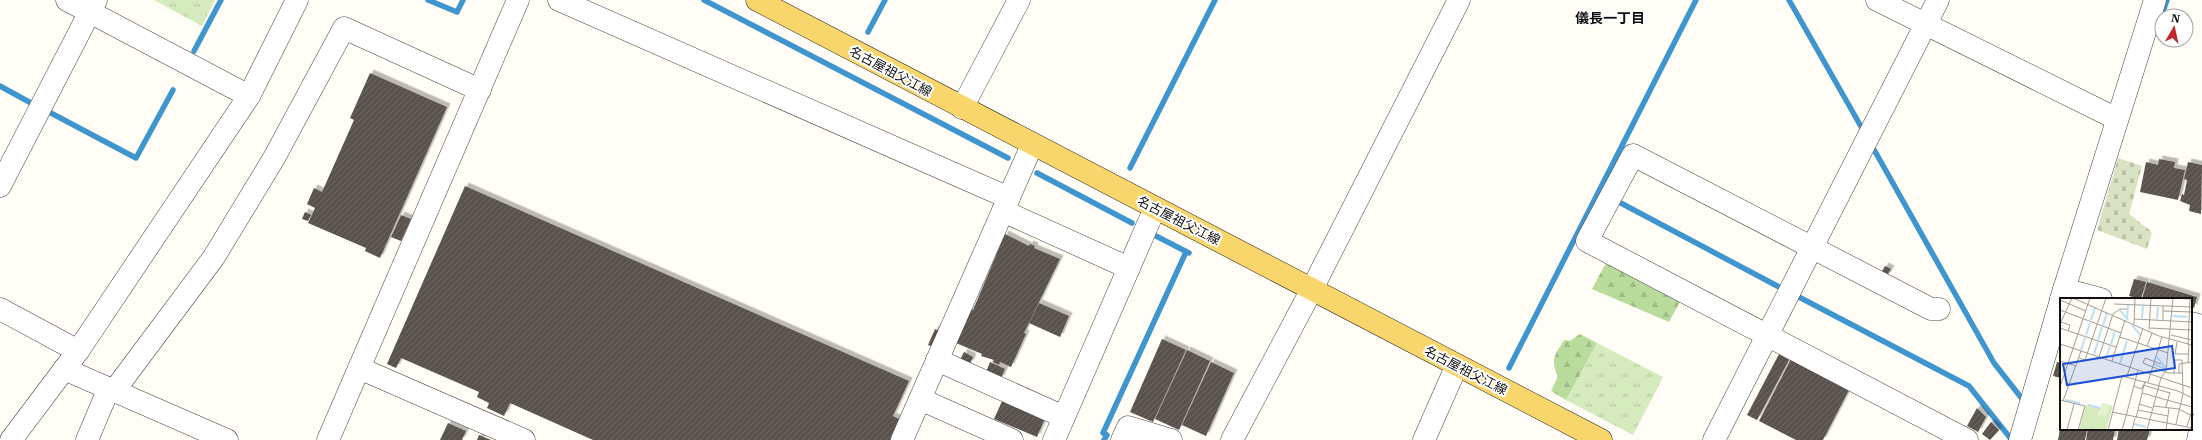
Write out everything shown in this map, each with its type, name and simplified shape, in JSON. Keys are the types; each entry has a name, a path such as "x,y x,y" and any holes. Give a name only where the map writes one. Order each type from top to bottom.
{"main road":[{"name":"名古屋祖父江線","path":"757,0 1032,145 1601,440"}],"street":[{"path":"67,0 93,6 249,96"},
{"path":"11,440 78,351 249,96 297,0"},
{"path":"328,440 518,0"},
{"path":"558,0 1006,204 1129,268"},
{"path":"962,108 1019,0"},
{"path":"1232,440 1312,289 1458,0"},
{"path":"1878,0 2118,119"},
{"path":"1714,440 1938,0"},
{"path":"2088,298 2062,296 2155,0"},
{"path":"0,186 93,6"},
{"path":"86,440 112,389 214,257 274,158 344,28 480,90"},
{"path":"902,440 1032,145"},
{"path":"1939,309 1932,309 1633,155 1587,242 1967,440"},
{"path":"1054,440 1155,208"},
{"path":"2020,440 2060,303"},
{"path":"0,309 78,351"},
{"path":"2192,323 2202,326"},
{"path":"2202,339 2197,374 2202,407"},
{"path":"937,360 1064,417"},
{"path":"1424,440 1457,365"},
{"path":"359,368 524,440"},
{"path":"64,369 227,440"},
{"path":"920,399 981,434 1012,440"},
{"path":"2198,440 2202,422"},
{"path":"1122,440 1128,427 1171,440"}],"green space":[{"path":"154,0 215,0 202,26"},
{"path":"2118,158 2142,166 2129,214 2152,232 2147,249 2097,230"},
{"path":"1607,261 1681,300 1669,322 1592,289"},
{"path":"1580,334 1597,343 1566,400 1551,391 1558,376 1554,361 1564,340 1570,341"},
{"path":"1597,343 1663,377 1633,435 1566,400"}],"building":[{"path":"370,73 447,107 380,258 365,251 366,248 308,223 315,208 307,204 314,188 322,192 354,120 350,118"},
{"path":"2159,159 2175,162 2174,168 2185,170 2178,200 2140,192 2146,162 2158,165"},
{"path":"2188,162 2202,165 2201,214 2189,211 2190,205 2180,201 2182,194 2184,195 2187,180 2184,179"},
{"path":"465,186 909,381 893,416 899,419 890,440 593,440 510,403 504,416 487,408 489,403 477,397 479,392 401,358 396,368 387,364"},
{"path":"305,212 311,215 308,221 302,219"},
{"path":"401,215 411,219 401,241 391,237"},
{"path":"1005,234 1029,246 1030,244 1035,246 1034,248 1060,259 1024,333 1026,334 1011,367 1000,362 999,365 993,362 994,360 981,356 982,354 956,343 971,309 973,310"},
{"path":"1885,266 1891,269 1887,276 1881,273"},
{"path":"2134,279 2146,282 2141,298 2129,296"},
{"path":"2147,282 2197,297 2194,308 2192,307 2192,298 2142,298"},
{"path":"1039,303 1069,316 1060,337 1029,323"},
{"path":"935,329 939,331 931,346 928,345"},
{"path":"1162,339 1186,350 1153,422 1130,412"},
{"path":"1187,350 1210,361 1179,430 1155,419"},
{"path":"964,352 973,357 970,364 960,360"},
{"path":"1779,354 1789,360 1757,420 1747,415"},
{"path":"1791,359 1849,390 1823,440 1796,440 1759,421"},
{"path":"990,362 1005,369 1001,379 986,372"},
{"path":"1211,362 1234,373 1206,436 1182,425"},
{"path":"2057,362 2060,363 2060,378 2053,376"},
{"path":"1003,399 1046,416 1037,437 994,419"},
{"path":"1977,408 1986,417 1978,432 1967,426"},
{"path":"1991,422 1999,430 1990,440 1982,434"},
{"path":"448,423 466,431 462,440 440,440"},
{"path":"2060,429 2087,430 2085,440 2058,440"},
{"path":"2088,430 2115,430 2113,440 2086,440"},
{"path":"2119,430 2150,430 2147,440 2117,440"},
{"path":"479,435 491,440 477,440"}],"waterway":[{"path":"194,51 221,0"},
{"path":"428,0 457,12 463,0"},
{"path":"704,0 1008,158"},
{"path":"868,32 885,0"},
{"path":"1130,168 1215,0"},
{"path":"1509,368 1696,0"},
{"path":"1789,0 1863,130"},
{"path":"2164,8 2167,0"},
{"path":"0,86 31,103"},
{"path":"49,112 136,158 173,90"},
{"path":"1872,146 1994,363 2023,400"},
{"path":"1037,173 1132,223"},
{"path":"1617,201 1781,288"},
{"path":"1156,236 1189,253"},
{"path":"1104,440 1107,435 1103,433 1186,252"},
{"path":"1797,296 1969,386 2011,439"}],"district":[{"name":"儀長一丁目","path":"1610,18"}]}
